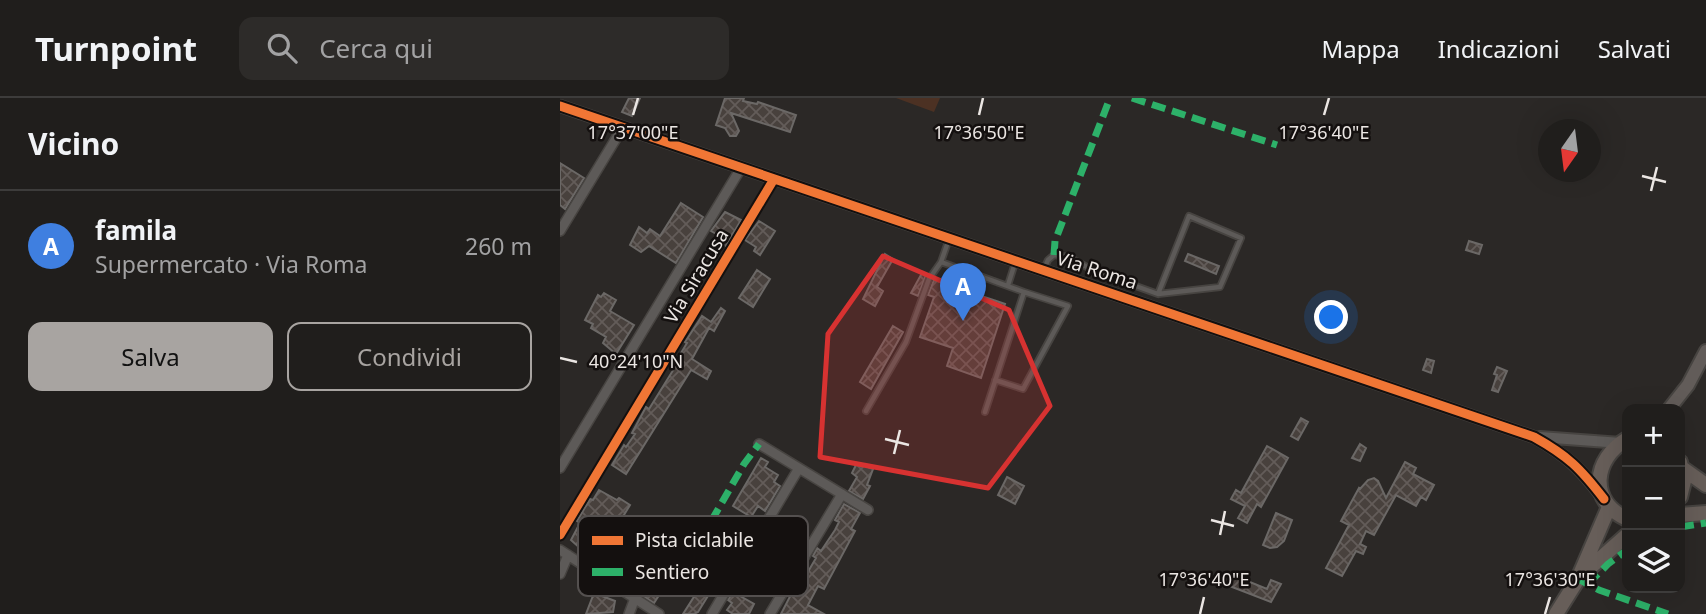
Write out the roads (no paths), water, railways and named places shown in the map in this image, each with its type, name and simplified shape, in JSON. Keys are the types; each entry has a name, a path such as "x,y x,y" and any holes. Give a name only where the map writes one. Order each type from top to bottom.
{"main road":[{"path":"1673,404 1688,385 1706,351"},
{"path":"1682,404 1688,385"},
{"path":"1622,443 1606,458 1601,468 1600,489 1607,503 1622,515"},
{"path":"1682,467 1706,485"},
{"path":"1556,614 1578,579 1607,503"},
{"path":"1685,515 1706,513"},
{"path":"1578,579 1622,539"}],"street":[{"name":"Via Roma","path":"560,106 1534,436 1580,468 1607,503"},
{"path":"560,231 622,127"},
{"path":"560,468 741,168"},
{"name":"Via Siracusa","path":"560,535 774,179"},
{"name":"Via Roma","path":"1534,436 1622,441"},
{"path":"759,444 868,510"},
{"path":"770,516 799,468"},
{"path":"808,551 842,494"},
{"path":"560,574 564,552"},
{"path":"632,596 659,614"},
{"path":"712,614 723,596"},
{"path":"770,614 781,596"},
{"path":"629,614 635,598"}],"lane":[{"path":"1043,271 1048,260 1055,255 1069,257 1094,271 1158,294 1220,287 1241,238 1189,216 1158,294"},
{"path":"866,411 906,342 929,279 941,262 949,238"},
{"path":"941,262 1068,306 1023,389 995,380"},
{"path":"1008,285 1016,262"},
{"path":"985,412 1024,292"}],"place":[{"name":"famila","path":"963,321"}]}
